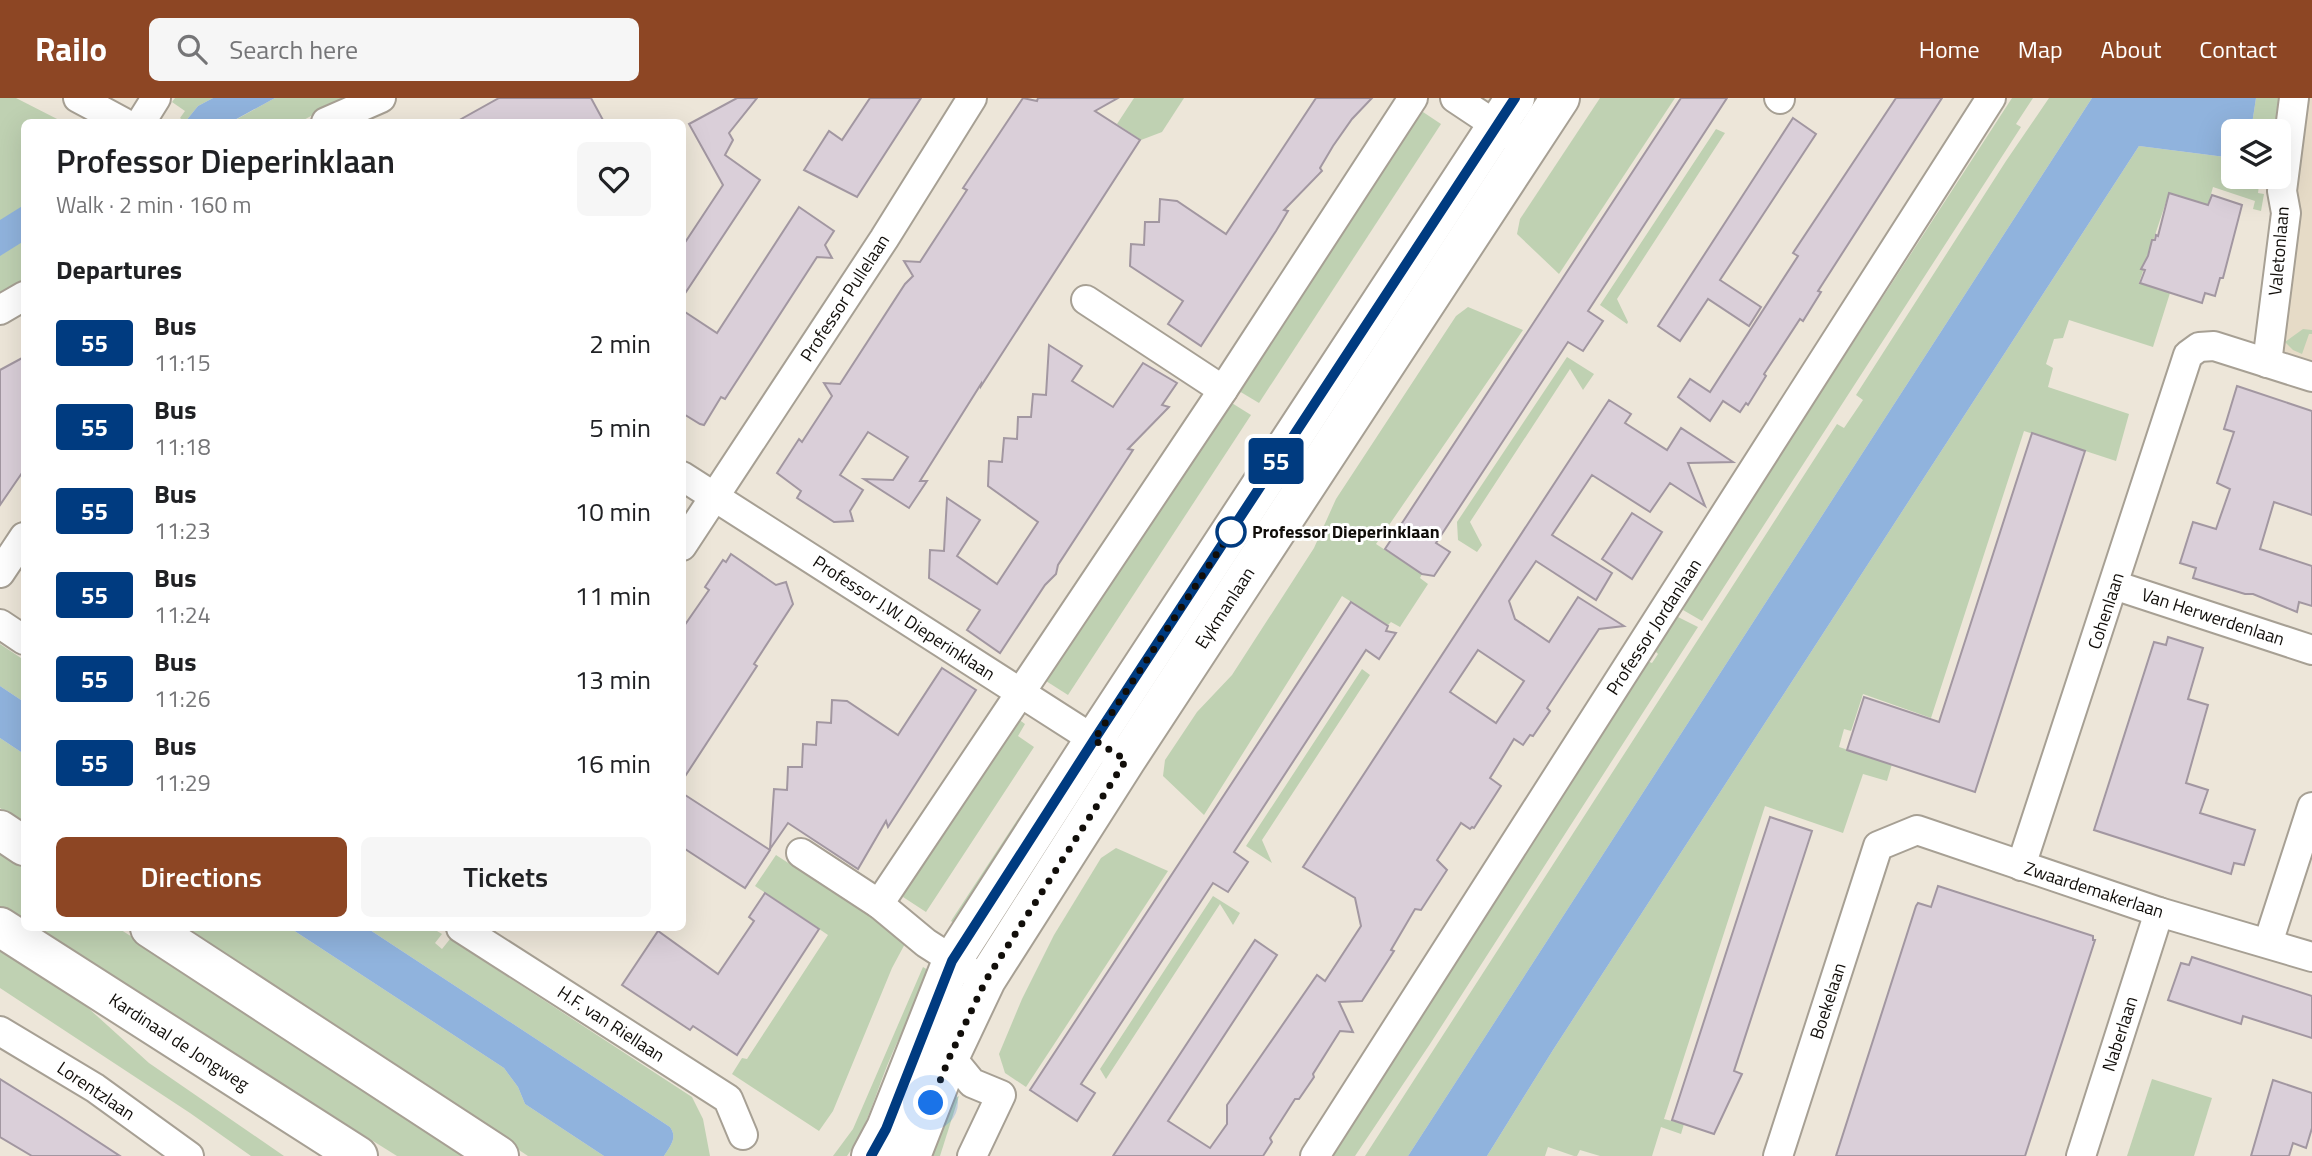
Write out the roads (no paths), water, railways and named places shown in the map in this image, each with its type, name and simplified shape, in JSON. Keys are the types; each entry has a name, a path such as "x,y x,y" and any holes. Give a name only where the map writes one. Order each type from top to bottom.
{"main road":[{"name":"Eykmanlaan","path":"871,1156 935,1050 986,980 1126,760 1560,98"},
{"name":"Eykmanlaan","path":"911,1156 952,961 1506,112"},
{"path":"0,830 21,844"},
{"name":"Kardinaal de Jongweg","path":"0,927 353,1155"},
{"path":"155,931 499,1156"}],"street":[{"path":"78,98 117,119"},
{"path":"143,119 156,98"},
{"path":"333,119 381,98"},
{"path":"356,119 388,98"},
{"name":"Professor Pullelaan","path":"686,541 877,250 972,98"},
{"path":"879,904 1223,390 1413,98"},
{"path":"1455,98 1506,112 1529,147"},
{"name":"Professor Jordanlaan","path":"1315,1156 1991,98"},
{"name":"Valetonlaan","path":"2267,363 2286,213 2282,191 2294,98"},
{"path":"0,310 21,298"},
{"path":"1086,300 1223,390"},
{"name":"Cohenlaan","path":"2021,866 2188,355 2199,347 2214,346 2267,363"},
{"path":"2267,363 2312,377"},
{"name":"Professor J.W. Dieperinklaan","path":"686,479 1126,760"},
{"path":"0,573 21,542"},
{"name":"Van Herwerdenlaan","path":"2114,585 2312,650"},
{"path":"0,624 21,638"},
{"path":"2268,943 2312,807"},
{"name":"Zwaardemakerlaan","path":"1878,846 1917,830 2159,912 2312,957"},
{"name":"Boekelaan","path":"1779,1156 1878,846"},
{"path":"801,853 879,904 952,961 986,980"},
{"name":"Naberlaan","path":"2081,1156 2159,912"},
{"name":"H.F. van Riellaan","path":"466,931 728,1099 743,1135"},
{"name":"Lorentzlaan","path":"0,1031 94,1088 190,1156"},
{"path":"935,1050 972,1083 1001,1096 972,1156"}],"water":[{"path":"213,98 275,98 236,119 187,119 198,106"},
{"path":"2092,98 2256,98 2253,119 2221,119 2221,156 2139,146 1487,1156 1408,1156"},
{"path":"21,207 21,243 0,256 0,220"},
{"path":"0,686 21,700 21,752 0,738"},
{"path":"295,931 372,931 670,1127 673,1135 671,1145 664,1156 604,1156 525,1104 518,1087 504,1068"}],"place":[{"name":"Professor Dieperinklaan","path":"1231,532"}]}
